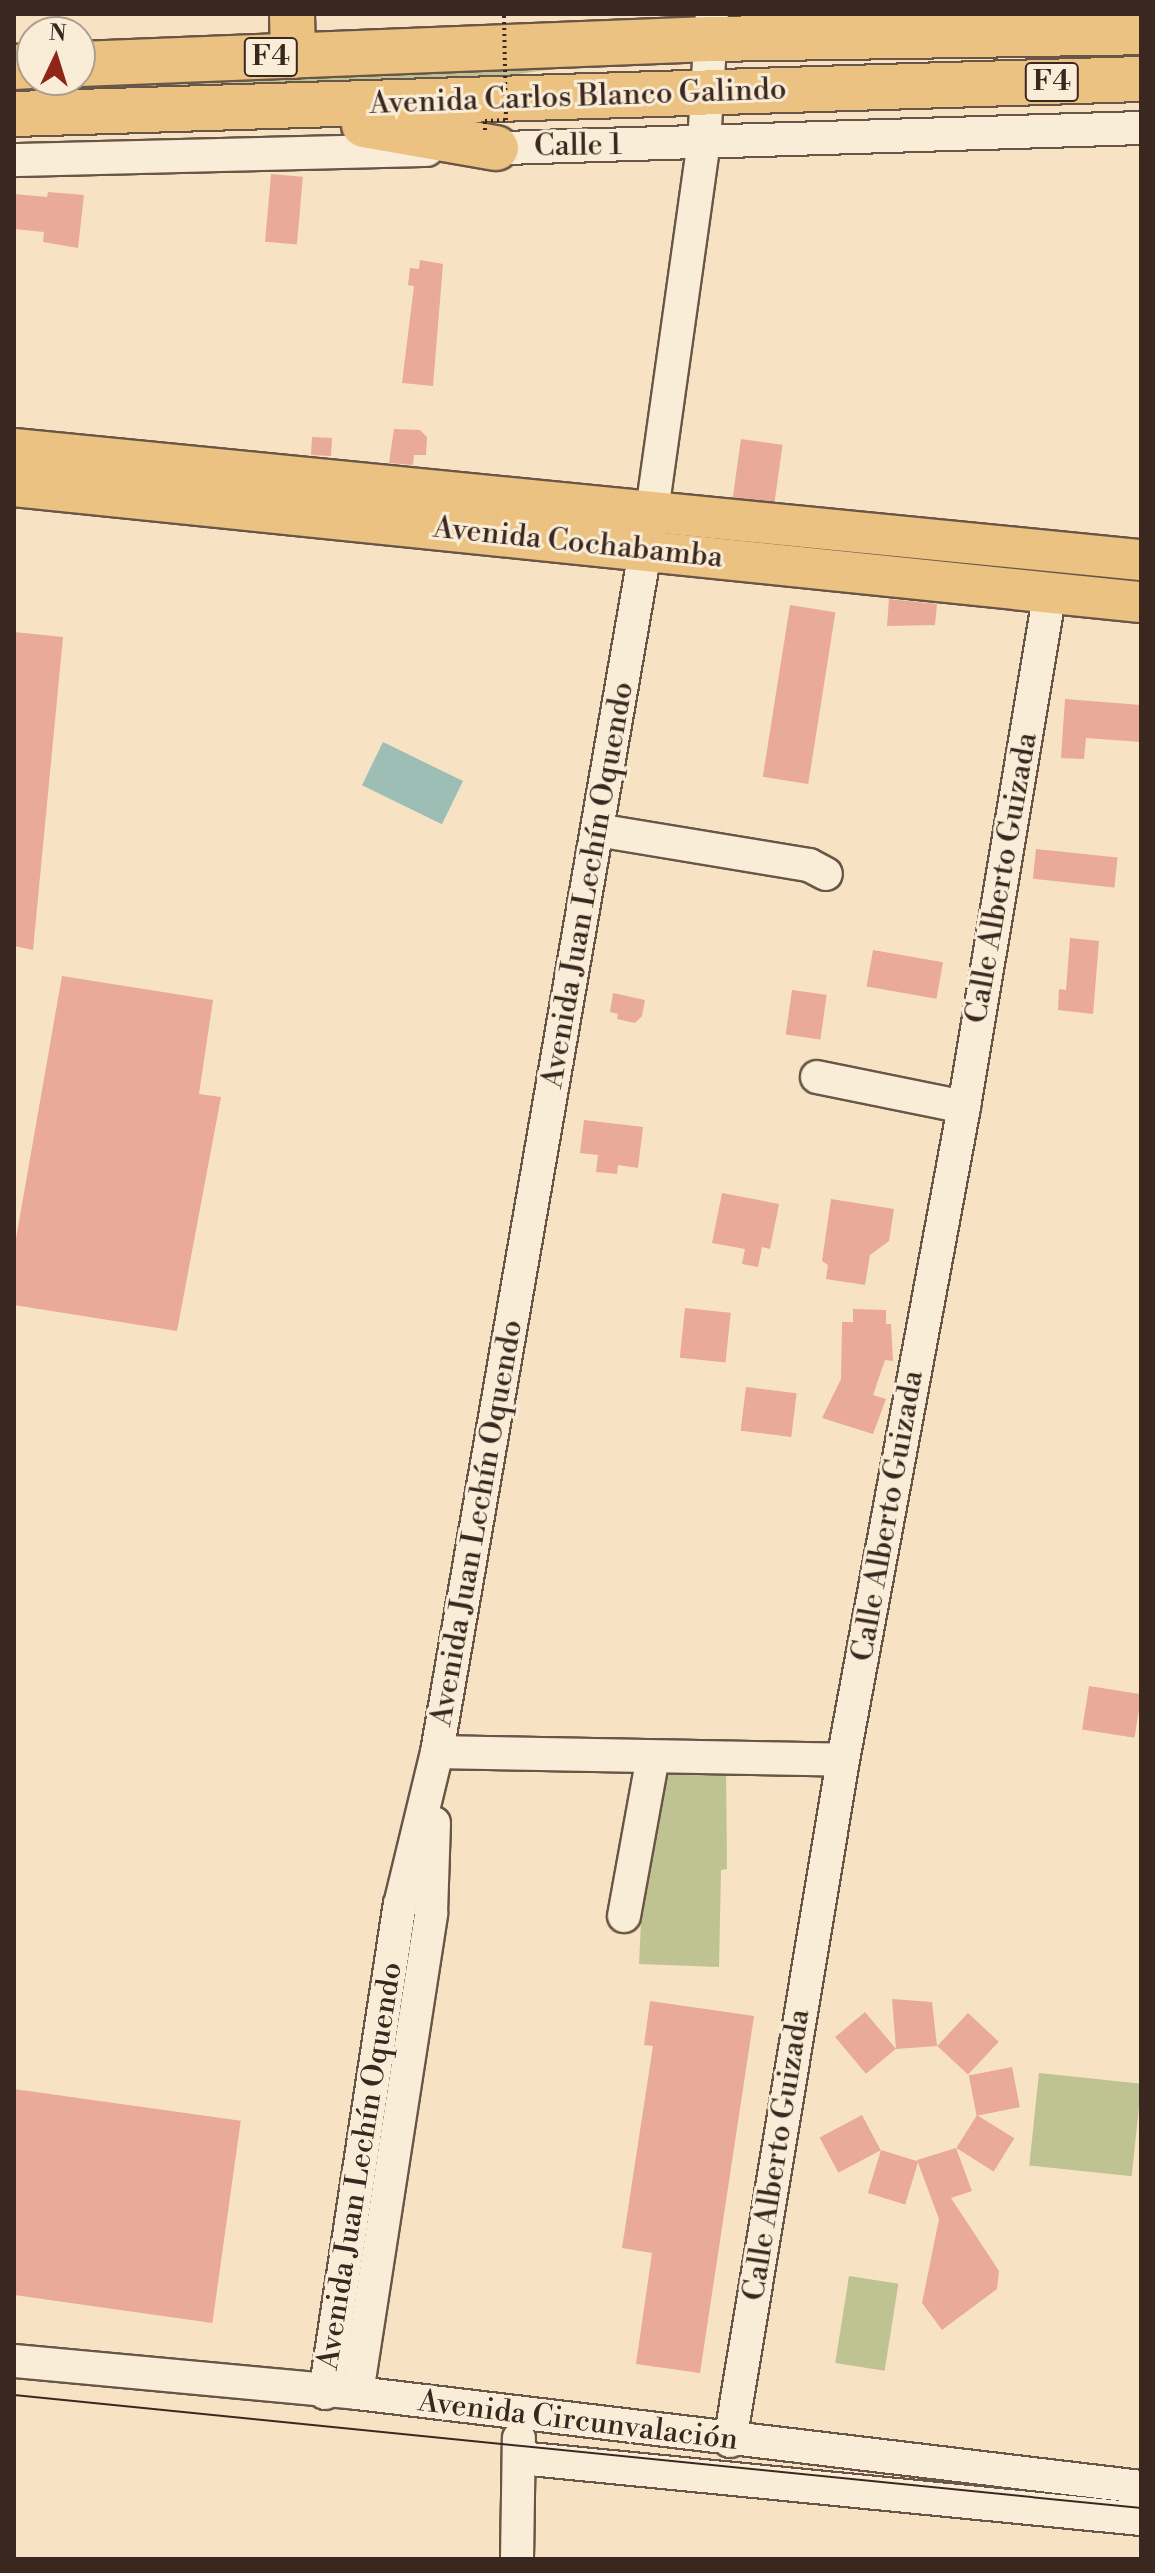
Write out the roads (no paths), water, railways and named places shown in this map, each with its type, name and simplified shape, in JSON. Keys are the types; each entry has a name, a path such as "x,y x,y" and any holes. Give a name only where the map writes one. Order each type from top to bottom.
{"highway":[{"path":"1055,14 1141,24"},
{"name":"Avenida Carlos Blanco Galindo","path":"96,62 293,35 711,27 1141,32"},
{"name":"Avenida Carlos Blanco Galindo","path":"14,114 1141,79"},
{"path":"207,109 411,130 495,133"}],"main road":[{"name":"Avenida Cochabamba","path":"14,449 151,481 646,550 1141,602"},
{"name":"Avenida Cochabamba","path":"14,486 151,481 652,511 1141,560"}],"street":[{"name":"Avenida Juan Lechín Oquendo","path":"325,2393 400,1905 437,1752 646,550 704,143 711,27"},
{"name":"Calle 1","path":"14,160 495,133 704,143 1141,128"},
{"name":"Calle Alberto Guizada","path":"730,2441 843,1760 964,1107 1050,592"},
{"path":"597,830 809,865 826,874"},
{"path":"817,1077 964,1107"},
{"name":"Avenida Juan Lechín Oquendo","path":"357,2393 431,1913 437,1752"},
{"path":"437,1752 843,1760"},
{"path":"624,1916 653,1757"},
{"name":"Avenida Circunvalación","path":"14,2361 325,2393 357,2393 730,2441 1141,2487"},
{"path":"517,2559 519,2415"},
{"name":"Avenida Circunvalación","path":"520,2458 1141,2519"}],"water":[{"path":"383,742 463,781 442,824 362,785"}],"tram line":[{"path":"14,2395 1141,2508"}]}
